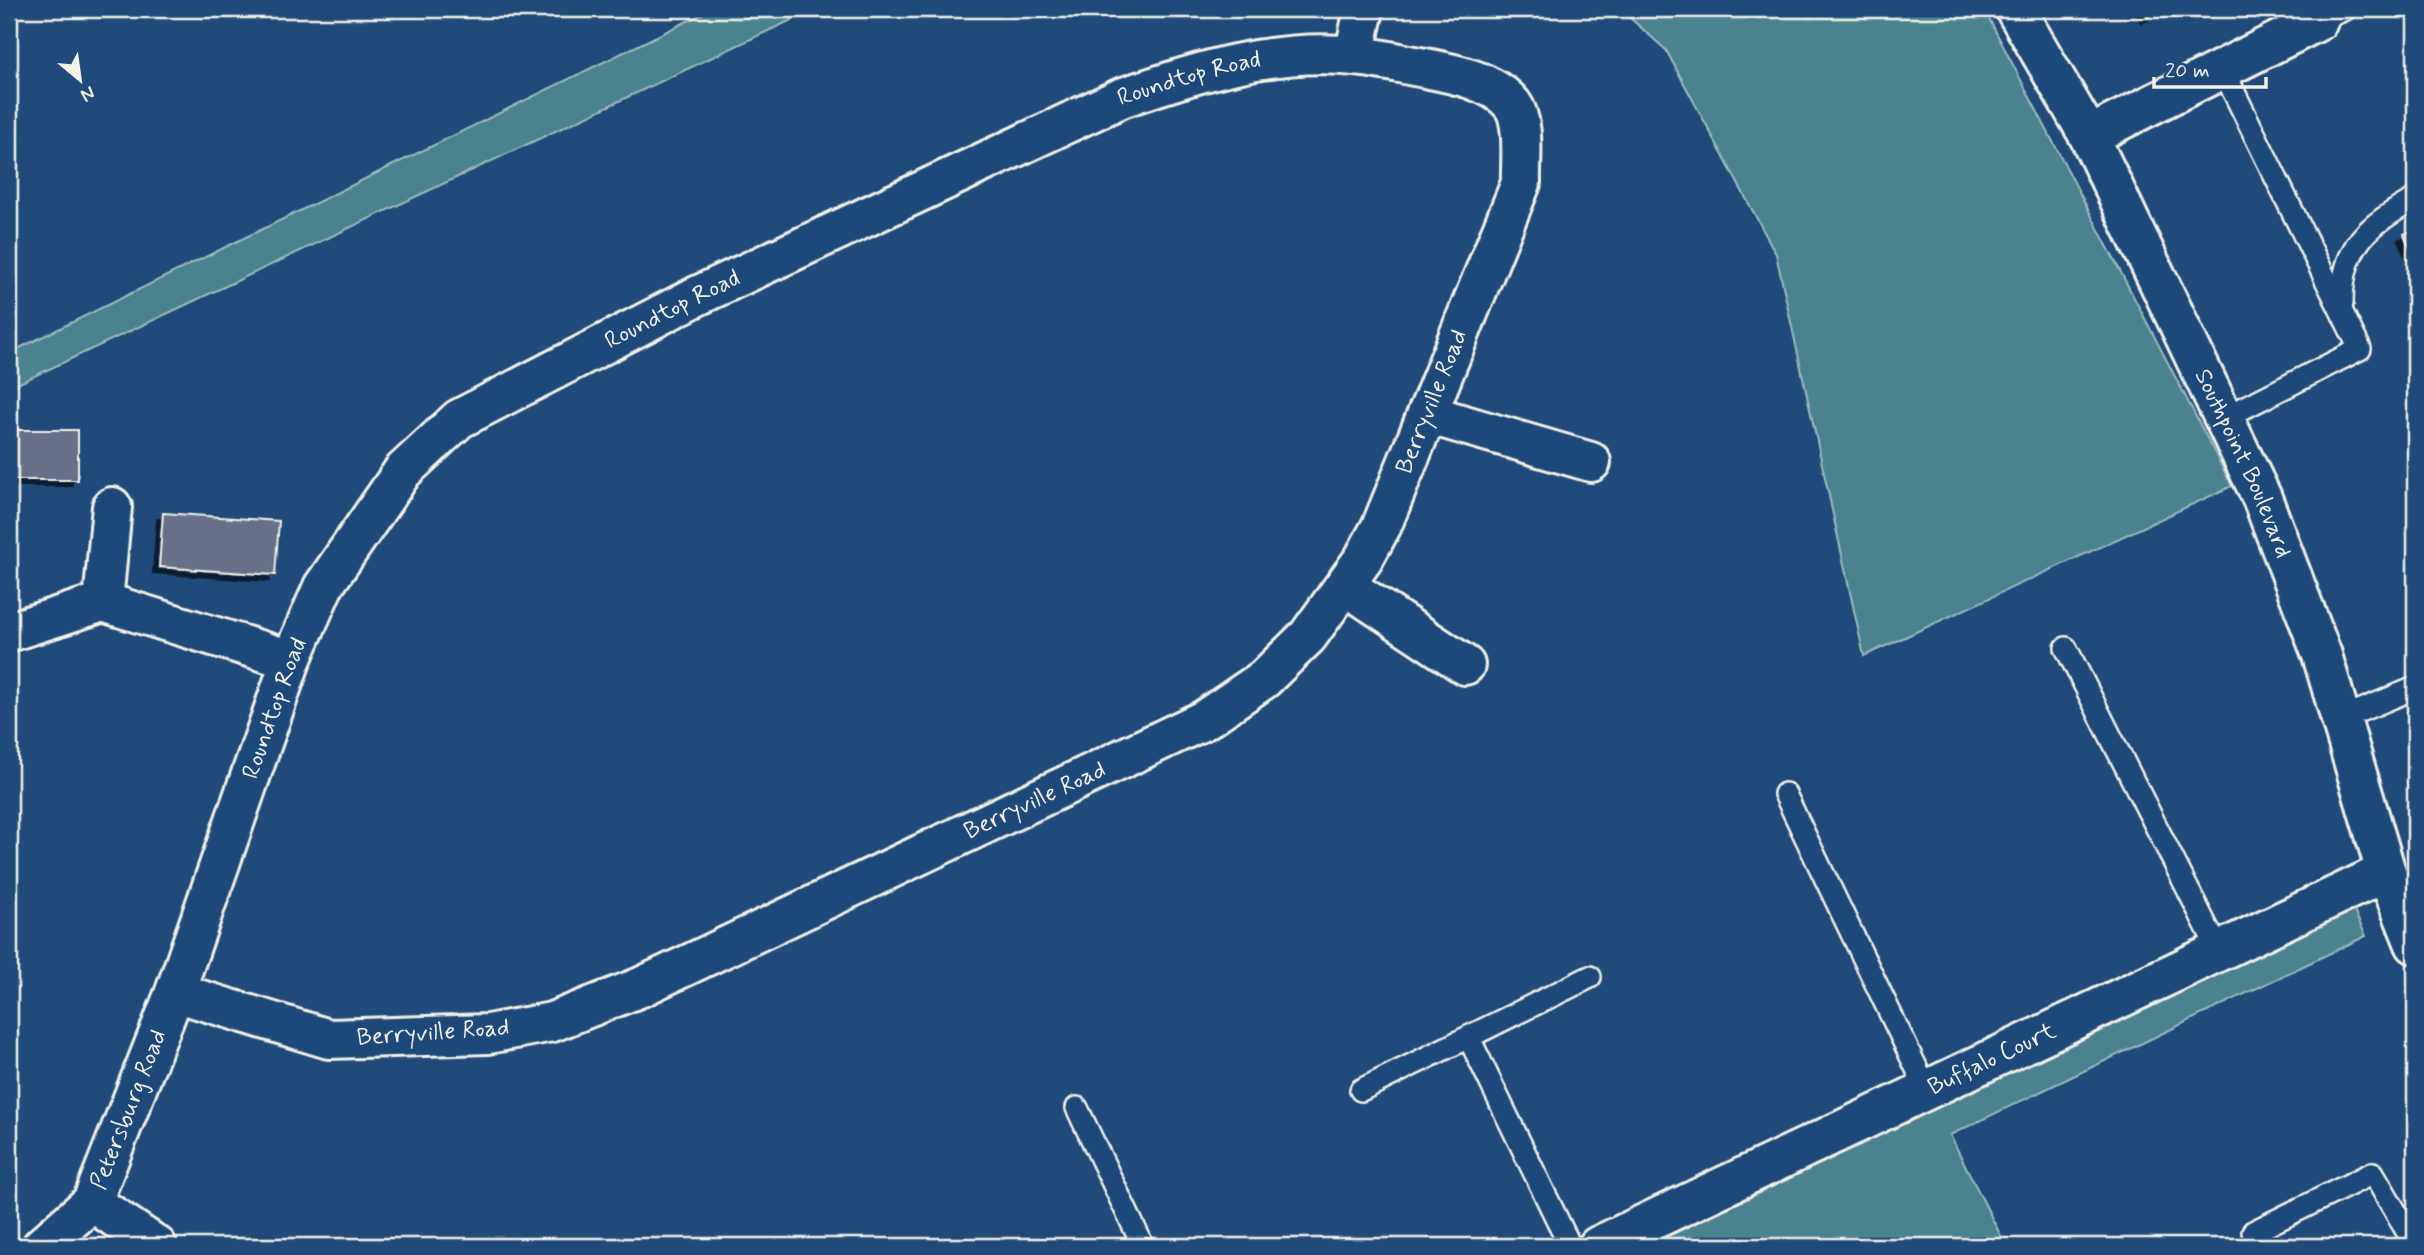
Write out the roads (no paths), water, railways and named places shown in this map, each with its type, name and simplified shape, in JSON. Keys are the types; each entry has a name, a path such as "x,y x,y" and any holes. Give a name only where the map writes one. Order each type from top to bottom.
{"street":[{"path":"1354,56 1364,9"},
{"name":"Southpoint Boulevard","path":"2015,9 2089,136 2262,498 2322,655 2386,872 2415,944"},
{"path":"2089,136 2325,13"},
{"name":"Roundtop Road","path":"174,992 291,660 323,587 403,471 459,419 697,296 1121,98 1192,73 1236,63 1298,57 1354,56 1456,73 1503,95"},
{"name":"Berryville Road","path":"174,992 329,1039 488,1034 552,1022 641,987 1204,720 1264,679 1308,636 1346,586 1382,525 1521,183 1519,127 1514,107 1503,95"},
{"path":"1427,414 1591,462"},
{"path":"103,602 112,507"},
{"path":"1346,586 1465,665"},
{"path":"9,632 103,602 291,660"},
{"name":"Buffalo Court","path":"1598,1246 2386,872"},
{"name":"Petersburg Road","path":"42,1246 92,1202 174,992"},
{"path":"92,1202 157,1246"}],"lane":[{"path":"2222,68 2360,349 2225,417"},
{"path":"2342,309 2342,280 2353,248 2383,218 2415,199"},
{"path":"2066,648 2219,951"},
{"path":"2340,719 2415,688"},
{"path":"1785,794 1927,1090"},
{"path":"1361,1090 1590,977"},
{"path":"1469,1038 1570,1246"},
{"path":"1077,1108 1143,1246"},
{"path":"2259,1246 2253,1232 2373,1173 2415,1245"}]}
